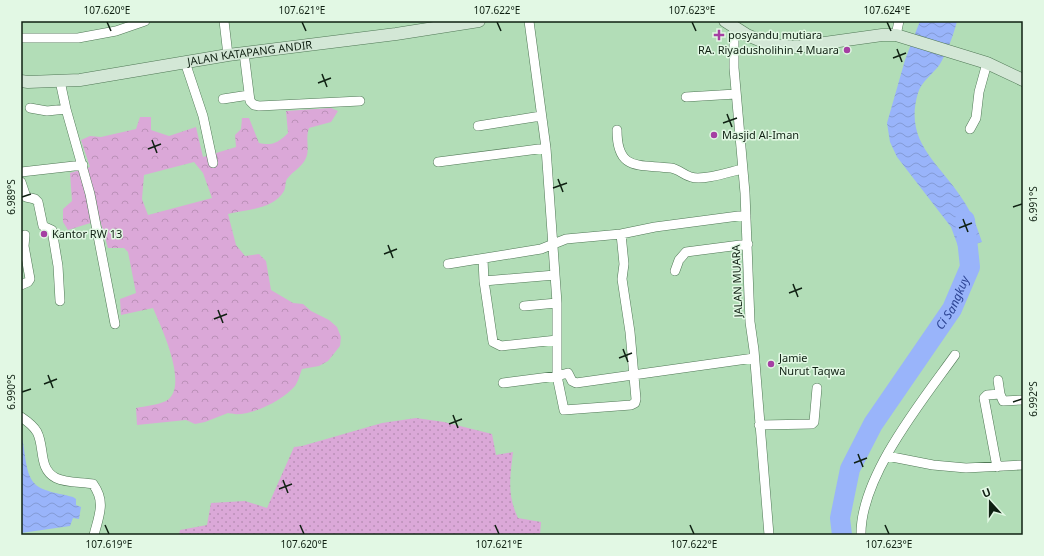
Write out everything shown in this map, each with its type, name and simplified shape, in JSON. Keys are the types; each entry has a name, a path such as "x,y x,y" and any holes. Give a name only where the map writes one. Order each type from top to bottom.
{"street":[{"path":"21,38 78,38 116,31 145,21"},
{"path":"224,21 228,55"},
{"name":"JALAN KATAPANG ANDIR","path":"21,80 28,82 80,80 228,55 418,31 475,21"},
{"path":"529,21 546,148 557,303 557,376 564,409 570,410 633,404 636,399 630,332 622,279 624,264 622,234"},
{"path":"899,21 900,36"},
{"path":"730,24 747,35 773,45 796,47 882,34 900,36 987,63 1023,80"},
{"name":"JALAN MUARA","path":"730,24 748,244 750,322 769,535"},
{"path":"244,53 251,103 259,106 360,101"},
{"path":"185,62 203,116 213,163"},
{"path":"970,129 976,118 979,92 987,63"},
{"path":"60,81 66,109 90,194 115,324"},
{"path":"686,97 736,94"},
{"path":"223,99 250,95"},
{"path":"30,108 47,111 66,109"},
{"path":"478,126 541,116"},
{"path":"617,130 617,142 620,154 634,165 676,169 692,178 704,178 742,169"},
{"path":"438,162 546,148"},
{"path":"21,172 83,165"},
{"path":"21,182 22,193 38,202 42,224 52,230 58,266 60,301"},
{"path":"448,264 541,250 566,239 622,234 655,227 746,215"},
{"path":"21,285 28,282 30,279 24,246 25,235"},
{"path":"675,271 679,260 686,252 748,244"},
{"path":"483,259 484,281 492,338 497,345 557,340"},
{"path":"484,281 555,276"},
{"path":"524,306 557,303"},
{"path":"861,535 861,523 873,482 918,405 955,355"},
{"path":"502,383 557,376 568,372 572,381 576,383 754,358"},
{"path":"998,380 1000,394 1003,401 1023,400"},
{"path":"759,425 812,424 814,422 817,388"},
{"path":"997,467 984,398 987,395 1000,394"},
{"path":"21,417 29,422 37,432 44,465 50,474 58,479 93,484 100,494 101,506 94,535"},
{"path":"887,456 940,466 966,468 1023,465"}],"green space":[{"path":"331,108 338,111 331,122 309,128 307,136 308,151 306,158 287,179 284,191 279,197 273,202 259,208 228,214 236,245 245,256 259,254 266,261 271,290 293,303 303,304 311,311 329,320 337,327 341,337 340,346 328,361 319,366 302,369 295,386 289,392 273,403 254,411 236,414 228,413 205,422 195,424 186,420 137,425 136,408 166,401 173,394 175,370 172,356 153,308 121,315 120,299 136,293 128,252 124,248 108,248 100,220 68,230 63,222 63,209 72,201 70,173 90,167 81,140 90,136 101,137 136,129 140,117 151,117 151,130 169,136 196,127 203,157 236,147 235,135 241,129 242,118 249,118 259,143 275,143 288,133 286,111","holes":["194,162 203,173 212,198 148,215 142,199 144,175"]},
{"path":"416,418 444,422 492,434 496,455 513,452 510,486 512,502 518,518 541,522 540,535 179,535 180,530 207,525 211,503 245,501 267,508 294,447 382,423"}],"water":[{"path":"920,21 957,21 950,43 940,64 925,81 918,93 915,110 916,126 920,139 935,164 954,187 966,205 974,220 982,242 959,249 951,227 897,157 890,142 887,123 905,60"},
{"path":"21,435 29,474 35,484 48,491 73,497 76,499 76,505 81,507 79,519 73,518 70,526 21,533"}],"waterway":[{"name":"Ci Sangkuy","path":"842,535 840,518 850,469 873,424 952,309 970,267 965,220"}],"place":[{"name":"posyandu mutiara","path":"719,35"},
{"name":"RA. Riyadusholihin 4 Muara","path":"847,50"},
{"name":"Masjid Al-Iman","path":"714,135"},
{"name":"Kantor RW 13","path":"44,234"},
{"name":"Jamie Nurut Taqwa","path":"771,364"}]}
